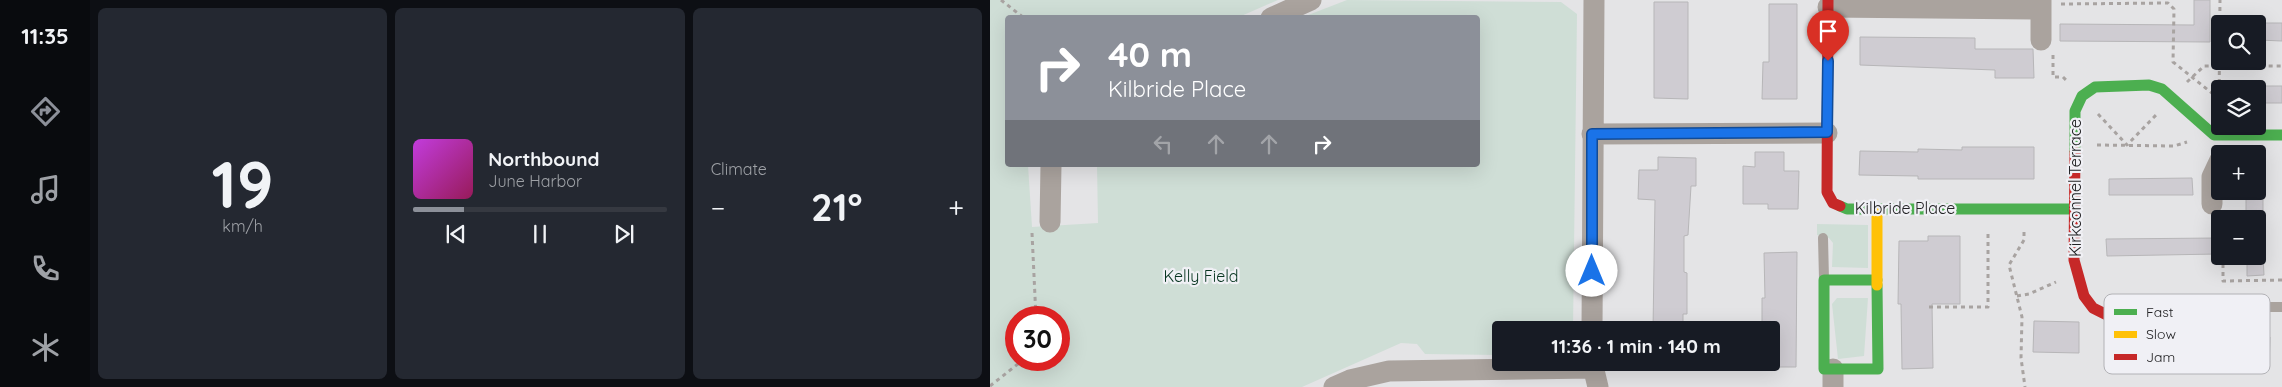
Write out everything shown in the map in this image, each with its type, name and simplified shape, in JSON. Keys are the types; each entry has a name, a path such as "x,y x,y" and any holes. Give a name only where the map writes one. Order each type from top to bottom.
{"street":[{"path":"1278,15 1312,0"},
{"path":"1592,321 1594,0"},
{"path":"1592,134 1827,132 1828,4 2041,4 2041,40"},
{"name":"Kirkconnel Terrace","path":"2104,313 2094,308 2084,296 2074,260 2075,111 2082,96 2095,87 2150,85 2162,89 2227,145 2282,135"},
{"name":"Kilbride Place","path":"1827,132 1827,192 1833,203 1847,208 2074,208"},
{"path":"1050,222 1051,167"},
{"path":"1877,209 1878,369 1833,378 1824,369 1824,280 1877,280"},
{"path":"1334,387 1350,380 1594,372"}],"lane":[{"path":"1824,238 1824,280"}],"path":[{"path":"1001,0 1020,15"},
{"path":"2041,4 2168,3 2174,9 2173,62 2211,92"},
{"path":"2173,98 2204,66 2282,66"},
{"path":"1929,306 1988,306 1988,208"},
{"path":"2024,208 2024,240 2009,265 2022,317 2021,358 2025,387"},
{"path":"1035,306 1031,227 1050,222"},
{"path":"2223,265 2223,281 2282,280"},
{"path":"2017,296 2029,294 2077,272"},
{"path":"990,386 1009,371"}],"green space":[{"name":"Kelly Field","path":"990,0 1278,0 1244,15 1005,15 1005,167 1028,167 1032,227 1098,223 1097,167 1480,167 1480,15 1308,15 1347,0 1561,2 1577,14 1573,321 1492,321 1492,355 1425,354 1417,344 1401,343 1302,387 990,387"},
{"path":"1817,224 1868,225 1868,268 1832,267 1833,243 1829,238 1817,235"},
{"path":"1837,298 1868,298 1864,356 1838,359 1832,304"}],"building":[{"path":"2194,0 2210,0 2210,42 2060,41 2060,24 2194,25"},
{"path":"1654,2 1688,2 1688,99 1654,98"},
{"path":"1769,4 1797,4 1797,99 1762,99 1763,62 1769,62"},
{"path":"2266,23 2282,23 2282,41 2266,40"},
{"path":"1860,37 1975,38 1975,49 2033,49 2034,78 1995,78 1995,70 1860,65"},
{"path":"2266,86 2282,86 2282,103 2266,103"},
{"path":"1962,147 2034,147 2034,179 1918,179 1918,176 1859,175 1860,151 1918,152 1918,149 1962,150"},
{"path":"1755,152 1784,152 1784,171 1799,171 1798,209 1768,209 1768,204 1743,204 1743,166 1755,167"},
{"path":"1658,157 1696,158 1696,186 1691,186 1688,235 1684,236 1684,272 1687,273 1687,314 1683,314 1683,321 1653,321 1655,200 1638,199 1639,170 1658,170"},
{"path":"2192,178 2193,195 2109,195 2109,179"},
{"path":"2246,200 2263,200 2263,210 2246,210"},
{"path":"1928,236 1960,236 1960,304 1932,304 1933,368 1902,369 1901,304 1898,304 1899,241 1928,241"},
{"path":"2211,238 2211,254 2107,256 2106,239"},
{"path":"1797,252 1796,367 1780,367 1780,321 1762,321 1762,298 1765,298 1764,253"},
{"path":"2247,265 2263,265 2264,275 2247,276"},
{"path":"2034,321 2079,322 2079,353 2033,352"}],"traffic: fast":[{"path":"2075,152 2075,111 2082,96 2095,87 2149,85 2162,89 2214,135 2282,135"},
{"path":"1840,206 1847,209 2074,209"},
{"path":"1877,280 1824,280 1824,369 1878,369 1877,285"}],"traffic: slow":[{"path":"1877,209 1877,285"}],"traffic: jam":[{"path":"1828,0 1827,192 1833,203 1840,206"},
{"path":"2075,152 2074,260 2084,296 2093,308 2104,314"}],"route":[{"path":"1592,271 1592,134 1827,132 1828,61"}]}
